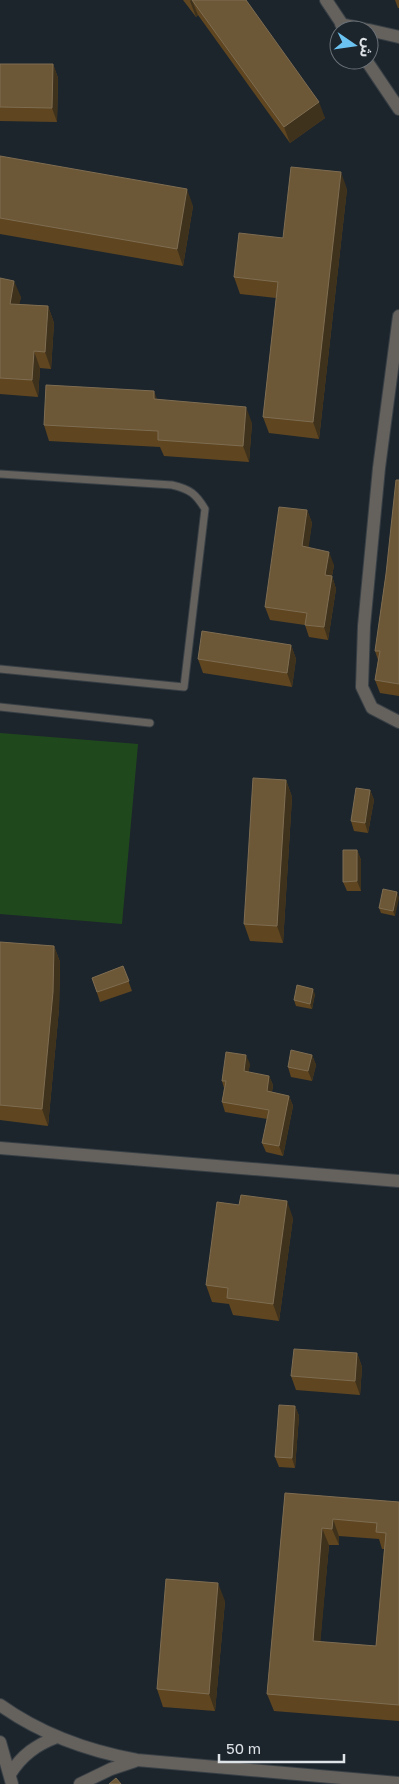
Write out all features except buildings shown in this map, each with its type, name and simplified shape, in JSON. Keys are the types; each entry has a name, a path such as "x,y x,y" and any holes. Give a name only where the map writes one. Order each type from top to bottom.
{"street":[{"path":"326,0 339,20"},
{"path":"379,32 399,37"},
{"path":"373,70 399,110"},
{"path":"399,316 378,478 364,626 362,687 372,708 399,722"},
{"path":"0,1148 399,1181"},
{"path":"0,1705 33,1726 83,1748 137,1760 399,1783"},
{"path":"11,1779 24,1755 34,1747 56,1737"},
{"path":"0,1742 11,1779"},
{"path":"80,1784 111,1769 137,1760"}],"lane":[{"path":"0,474 172,485 186,488 198,497 206,510 184,687 0,668"},
{"path":"0,707 150,723"}],"green space":[{"path":"0,733 138,744 122,924 0,914"}]}
